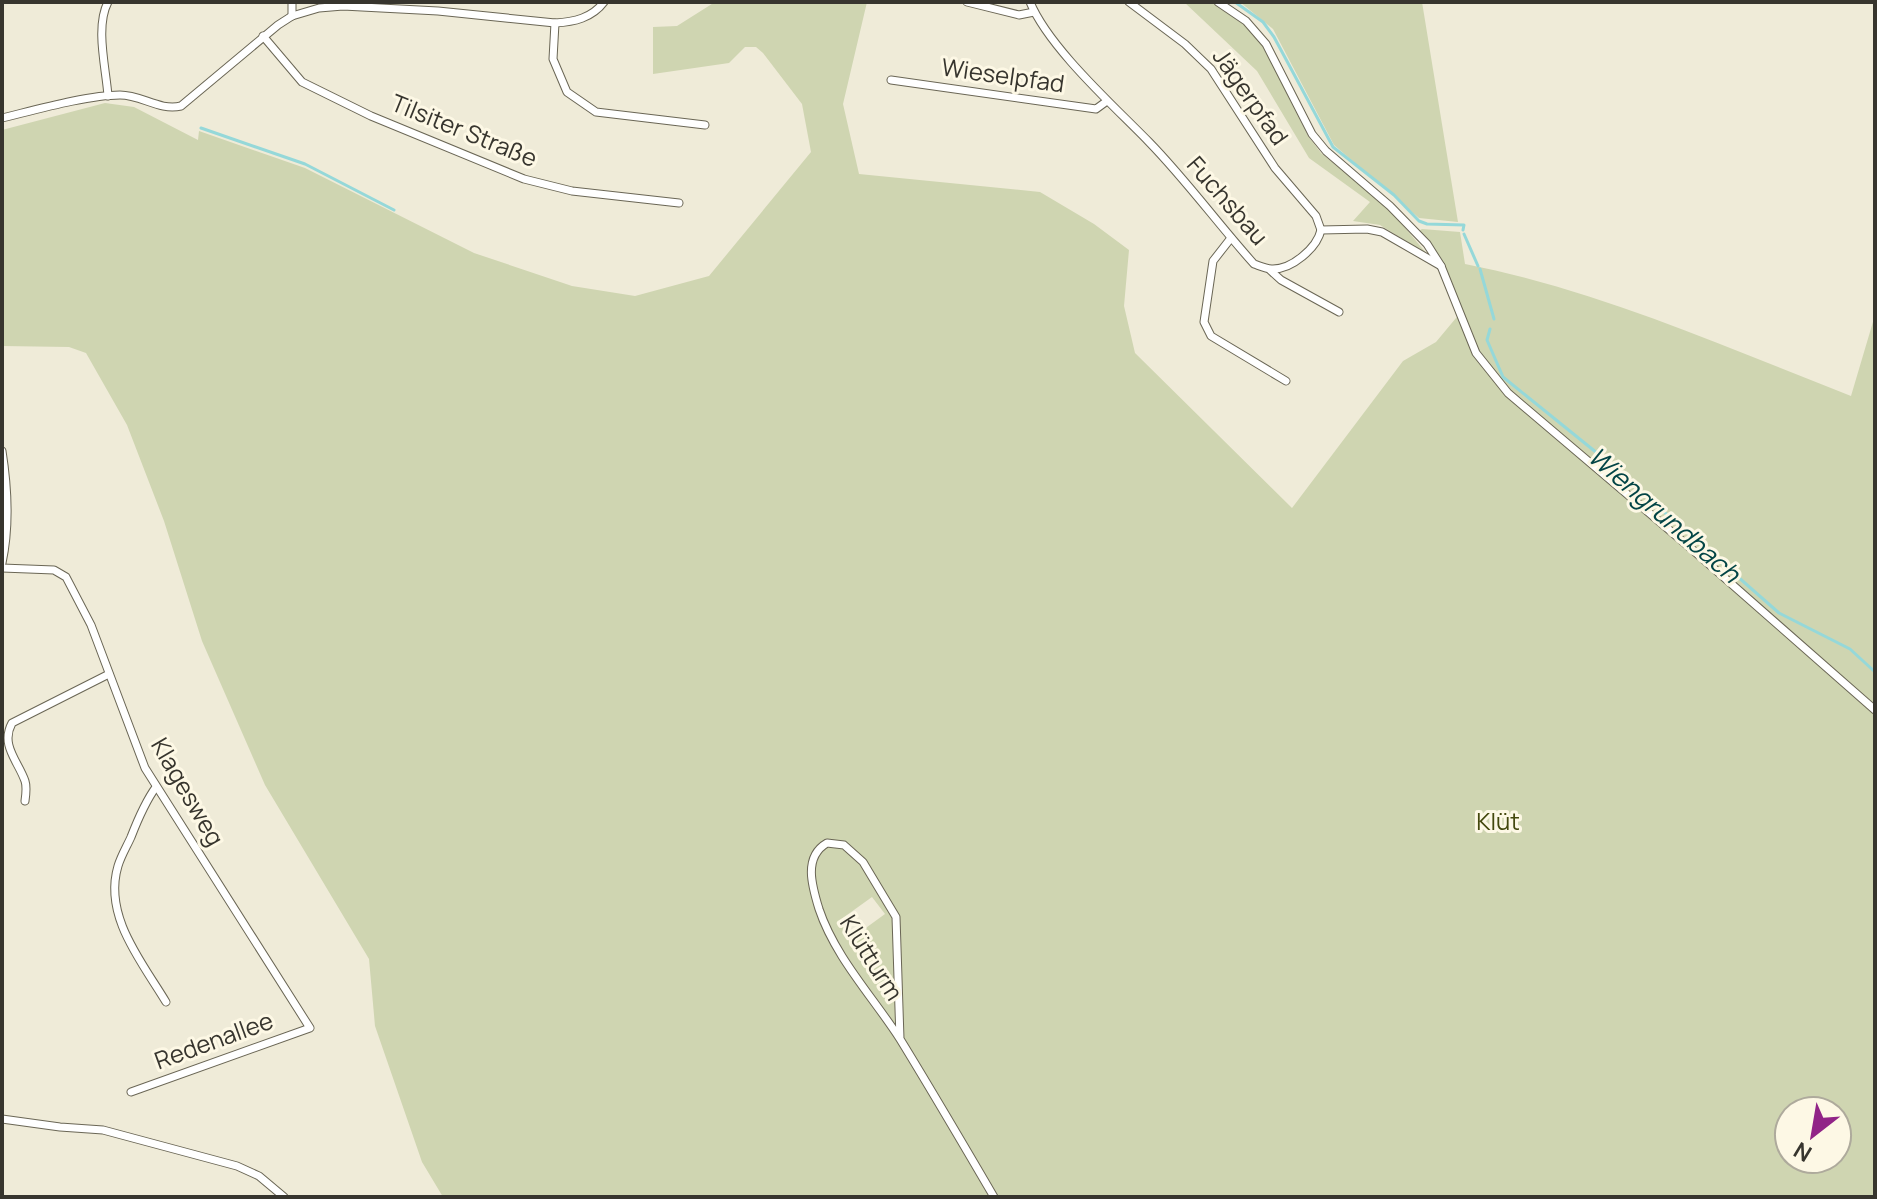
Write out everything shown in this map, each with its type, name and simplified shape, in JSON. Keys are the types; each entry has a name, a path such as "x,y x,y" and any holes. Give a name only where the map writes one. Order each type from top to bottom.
{"street":[{"path":"108,2 104,10 103,34 108,96"},
{"path":"292,2 292,16"},
{"path":"2,118 108,96 139,98 168,109 181,106 263,36 292,16 319,8 343,6 438,11 555,23 572,22 589,16 604,2"},
{"path":"967,2 1019,15 1034,12"},
{"name":"Fuchsbau","path":"1030,2 1055,41 1107,101 1183,179 1254,264 1270,270 1282,268 1315,245 1321,230"},
{"name":"Jägerpfad","path":"1129,2 1185,44 1211,69 1275,168 1316,216 1321,230"},
{"path":"1218,2 1246,21 1266,44 1312,134 1326,151 1417,232 1441,266 1476,353 1508,393 1875,710"},
{"path":"555,23 553,59 567,92 596,112 705,125"},
{"name":"Tilsiter Straße","path":"263,36 302,82 371,116 524,179 572,191 679,203"},
{"name":"Wieselpfad","path":"891,80 1096,109 1107,101"},
{"path":"1321,230 1367,229 1382,232 1441,266"},
{"path":"1231,238 1213,261 1204,322 1211,336 1286,381"},
{"path":"1270,270 1281,280 1339,312"},
{"path":"2,451 8,527 2,566"},
{"name":"Klagesweg","path":"2,566 62,572 81,601 145,768 310,1028"},
{"path":"25,801 26,784 6,744 6,732 12,723 109,674"},
{"path":"156,787 147,799 118,867 115,894 119,919 126,934 166,1002"},
{"name":"Klütturm","path":"900,1039 896,917 863,862 844,845 827,843 816,851 811,869 819,907 831,937 900,1039 994,1197"},
{"name":"Redenallee","path":"131,1092 310,1028"},
{"path":"2,1119 103,1130 222,1162 259,1176 284,1197"}],"green space":[{"name":"Klüt","path":"715,2 867,2 843,104 859,174 1040,192 1094,224 1129,250 1124,306 1135,353 1292,508 1403,361 1436,342 1461,312 1441,266 1417,232 1422,229 1460,232 1465,264 1515,275 1612,304 1851,396 1875,315 1875,1197 443,1197 422,1162 375,1026 369,959 265,785 202,641 164,521 127,425 86,353 69,347 2,346 2,130 105,103 134,107 198,140 199,131 305,168 474,253 572,286 635,296 709,276 811,152 802,104 756,47 745,47 729,63 653,74 653,27 677,26","holes":["872,897 885,914 852,938 840,920"]},
{"path":"1184,2 1211,2 1250,29 1262,44 1308,136 1321,153 1391,211 1427,254 1380,225 1353,221 1370,202 1309,158 1257,71"},
{"path":"1240,2 1422,2 1458,222 1419,218 1334,145 1273,29"}],"waterway":[{"name":"Wiengrundbach","path":"1235,2 1263,22 1274,37 1333,147 1394,195 1419,221 1464,225 1463,230"},
{"path":"201,128 305,164 394,210"},
{"name":"Wiengrundbach","path":"1464,234 1478,266"},
{"name":"Wiengrundbach","path":"1480,269 1494,319"},
{"name":"Wiengrundbach","path":"1490,329 1487,340 1503,377 1597,453 1779,613 1850,649 1875,672"}]}
